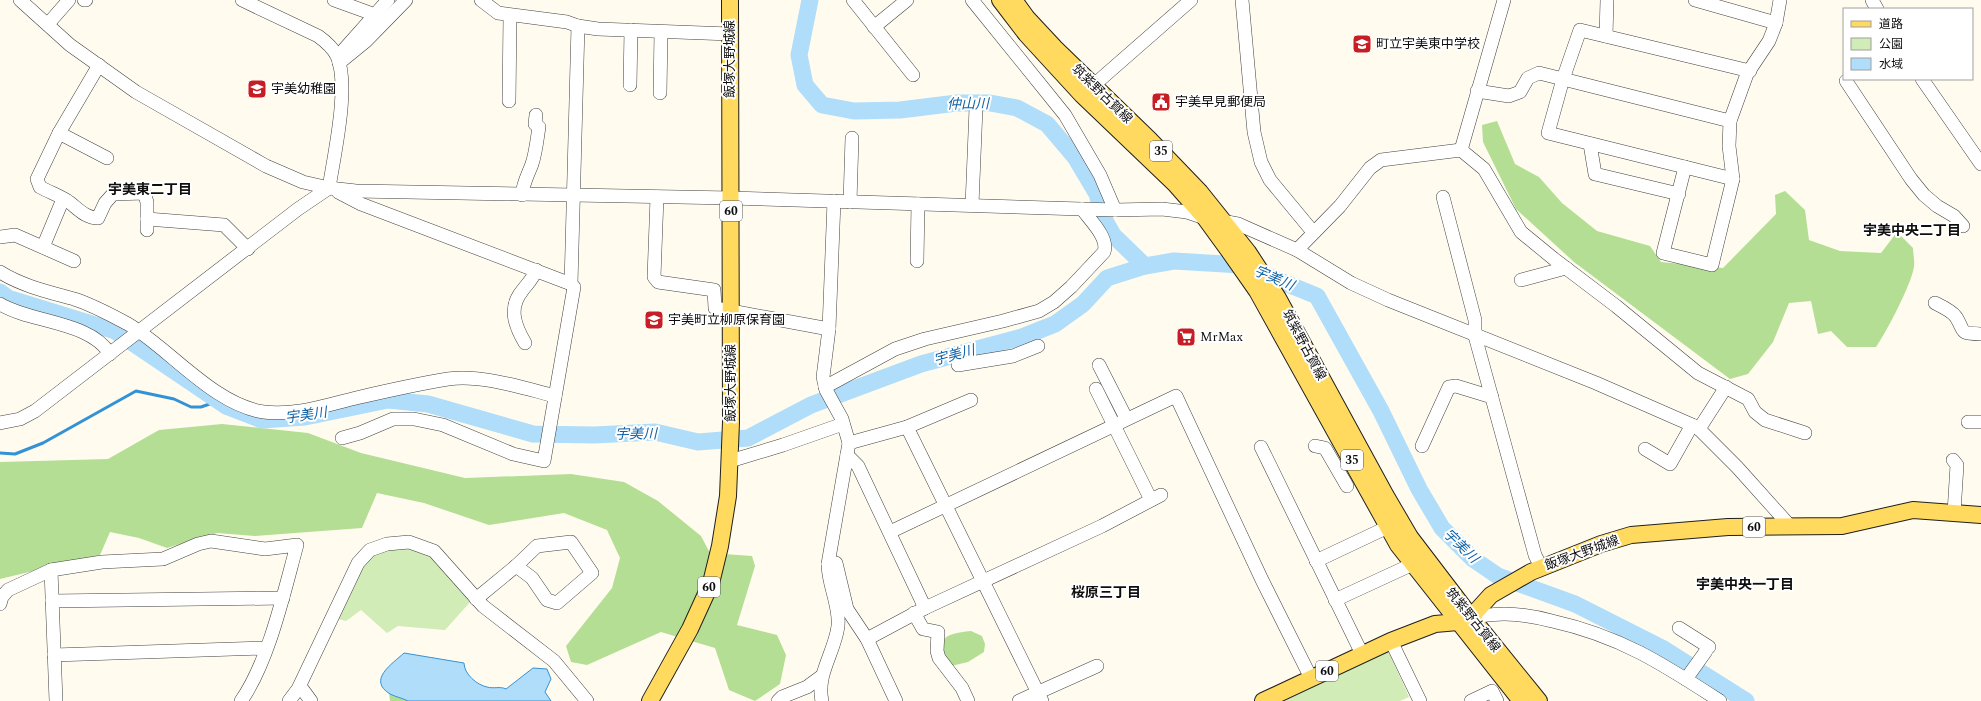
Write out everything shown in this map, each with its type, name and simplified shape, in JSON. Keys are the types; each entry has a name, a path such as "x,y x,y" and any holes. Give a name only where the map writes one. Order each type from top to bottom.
{"main road":[{"name":"飯塚大野城線","path":"650,701 690,629 711,582 720,546 728,496 731,422 730,0"},
{"name":"筑紫野古賀線","path":"1000,0 1026,34 1088,90 1150,140 1200,192 1248,252 1278,298 1406,530 1464,620 1521,701"},
{"name":"筑紫野古賀線","path":"1014,0 1027,18 1055,48 1088,90 1175,184 1204,218 1229,251 1257,291 1398,545 1413,564 1539,701"},
{"name":"飯塚大野城線","path":"1464,620 1491,595 1536,570 1601,544 1631,535 1721,528 1842,526 1913,510 1981,515"},
{"name":"60","path":"1267,700 1391,641 1435,624 1464,620"}],"street":[{"path":"20,0 70,45 136,92 266,166 303,182 329,188 356,191 731,198 1115,210 1162,209 1187,212 1204,218 1238,224 1298,250 1351,283 1388,300 1596,383 1695,427 1737,467 1790,526"},
{"path":"48,24 69,0"},
{"path":"0,423 20,419 35,411 248,249 298,209 329,188 342,89 342,77 338,60 325,41 318,36 259,4 242,0"},
{"path":"334,0 370,13 374,16"},
{"path":"338,60 388,0"},
{"path":"338,60 366,41 406,0"},
{"path":"481,0 498,13 510,16 567,22 578,26 661,32 730,34"},
{"path":"853,0 913,74"},
{"path":"874,27 907,0"},
{"path":"972,0 1066,115 1100,175 1115,210"},
{"path":"1088,90 1191,0"},
{"path":"1242,0 1254,132 1261,162 1270,180 1313,232"},
{"path":"1461,150 1504,0"},
{"path":"1606,36 1607,0"},
{"path":"1696,0 1776,23"},
{"path":"1685,168 1663,253 1712,265 1733,179 1729,146 1730,121 1747,74 1770,42 1776,23 1780,0"},
{"path":"509,101 510,16"},
{"path":"342,438 360,433 393,419 414,419 443,426 513,454 544,461 574,287 571,284 578,26"},
{"path":"630,85 631,30"},
{"path":"1733,179 1548,134 1563,79 1580,30 1750,70"},
{"path":"660,93 661,32"},
{"path":"99,65 59,133 37,180 40,187 63,199 88,217 98,218 105,203 113,194 144,193 147,202 147,224 224,225 248,249"},
{"path":"1477,91 1509,96 1520,92 1528,78 1539,73 1730,121"},
{"path":"1923,80 1981,164"},
{"path":"1846,81 1911,179 1924,195 1937,206 1954,216 1964,226"},
{"path":"972,206 976,108"},
{"path":"522,194 523,184 535,152 539,127 535,124 536,115"},
{"path":"59,133 107,158"},
{"path":"850,202 852,138"},
{"path":"1590,144 1595,174 1678,194"},
{"path":"1298,250 1313,232 1340,206 1370,168 1381,160 1461,150 1484,169 1521,232 1616,306 1698,373 1748,399 1755,412 1765,420 1805,433"},
{"path":"329,188 361,204 571,284"},
{"path":"656,197 654,277 658,282 714,290 715,308 829,329"},
{"path":"1444,197 1475,320 1475,336 1535,555 1536,570"},
{"path":"43,247 63,199"},
{"path":"834,201 829,329 823,377 826,388 842,421 848,449 858,466 890,532 920,611 923,629 938,632 937,651 939,658 962,688 968,701"},
{"path":"917,261 918,204"},
{"path":"826,388 895,349 925,339 1004,323 1039,311 1054,302 1071,287 1104,252 1106,243 1083,209"},
{"path":"0,237 15,235 74,261"},
{"path":"1521,280 1566,268"},
{"path":"525,342 517,330 514,312 520,293 534,276 536,270"},
{"path":"0,272 18,281 93,306 138,333 192,374 237,404 264,412 283,413 302,411 390,390 448,379 463,378 500,383 555,396"},
{"path":"1935,303 1955,316 1961,329 1966,333 1981,334"},
{"path":"0,304 14,312 36,317 80,332 97,340 112,353"},
{"path":"958,365 1007,357 1038,346"},
{"path":"1099,365 1126,418"},
{"path":"1422,446 1448,387 1456,386 1492,397"},
{"path":"1645,449 1670,464 1695,427 1726,387"},
{"path":"867,639 983,580 1102,526 1156,497 1114,424 1096,388"},
{"path":"890,532 1126,418 1176,396 1265,587 1311,678"},
{"path":"848,449 907,427 971,400"},
{"path":"730,457 783,446 842,421"},
{"path":"1968,422 1981,422"},
{"path":"907,427 947,505 1040,697"},
{"path":"1315,446 1325,448 1346,483 1359,473"},
{"path":"1261,447 1362,654"},
{"path":"822,701 822,676 833,646 838,625 828,574 828,564 848,449"},
{"path":"1954,460 1957,465 1954,513"},
{"path":"1316,561 1388,527"},
{"path":"0,604 2,598 8,590 51,570 102,562 163,559 198,544 210,541 265,549 297,545 283,598 253,684 241,701 232,701"},
{"path":"289,701 300,686 358,564 370,550 387,544 409,542 434,551 483,606 554,661 587,701"},
{"path":"476,599 516,566 537,546 571,542 592,573 557,603 547,600 532,578 516,566"},
{"path":"828,564 836,563 847,609 867,639 896,701"},
{"path":"1335,600 1413,564"},
{"path":"51,570 56,701"},
{"path":"52,601 283,598"},
{"path":"1464,620 1504,614 1529,616 1575,626 1612,638 1654,659 1688,677 1720,701"},
{"path":"1679,628 1707,649 1688,677"},
{"path":"1391,641 1420,701"},
{"path":"54,655 266,648"},
{"path":"1018,701 1040,697 1097,666"},
{"path":"778,701 782,697 807,687 822,676"},
{"path":"300,686 312,701"},
{"path":"1471,701 1492,692 1497,701"}],"green space":[{"path":"1497,121 1515,164 1539,177 1562,203 1597,231 1650,246 1661,262 1723,268 1776,214 1775,195 1785,191 1805,210 1809,240 1840,251 1881,253 1897,232 1913,248 1914,267 1904,296 1876,347 1847,347 1831,331 1818,334 1811,301 1789,303 1773,342 1748,374 1730,379 1574,262 1516,209 1483,142 1482,125"},
{"path":"222,424 308,433 361,453 465,478 571,474 624,482 658,501 701,536 710,553 752,556 755,566 737,625 777,635 786,655 780,684 755,701 729,690 715,648 661,632 587,665 571,662 566,646 612,588 620,558 607,530 564,513 489,525 424,503 377,493 362,528 255,536 217,533 167,548 139,538 110,532 100,555 0,579 0,462 108,459 159,430"},
{"path":"398,545 429,553 472,600 445,630 398,626 387,633 361,610 346,621 338,619 362,566 375,553"},
{"path":"971,631 982,636 985,644 984,652 968,662 951,666 943,650 944,640 953,634"},
{"path":"1387,648 1409,697 1400,701 1278,701"},
{"path":"389,693 406,700 408,701 390,701"}],"water":[{"path":"404,653 464,663 466,671 472,678 479,684 490,688 506,689 533,668 547,669 551,679 545,692 551,701 408,701 390,694 384,689 381,683 381,678 384,672"}],"waterway":[{"name":"仲山川","path":"810,0 799,55 805,85 822,105 854,111 900,110 957,103 990,103 1017,108 1047,124 1075,157 1097,194 1104,219 1113,235 1145,266"},
{"name":"宇美川","path":"0,292 8,298 115,331 226,406 262,420 305,417 388,400 428,404 533,434 594,435 655,432 698,442 748,438 811,405 921,364 1022,337 1055,324 1083,304 1107,278 1145,266 1174,261 1241,265 1317,296 1381,411 1419,489 1442,528 1473,559 1498,576 1575,604 1662,648 1746,701"},
{"path":"0,453 15,454 43,443 136,391 174,399 191,407 201,407 218,401"}],"place":[{"name":"町立宇美東中学校","path":"1362,44"},
{"name":"宇美幼稚園","path":"257,89"},
{"name":"宇美早見郵便局","path":"1161,102"},
{"name":"宇美町立柳原保育園","path":"654,320"},
{"name":"MrMax","path":"1186,337"}],"district":[{"name":"宇美東二丁目","path":"150,189"},
{"name":"宇美中央二丁目","path":"1912,230"},
{"name":"宇美中央一丁目","path":"1745,584"},
{"name":"桜原三丁目","path":"1106,592"}]}
